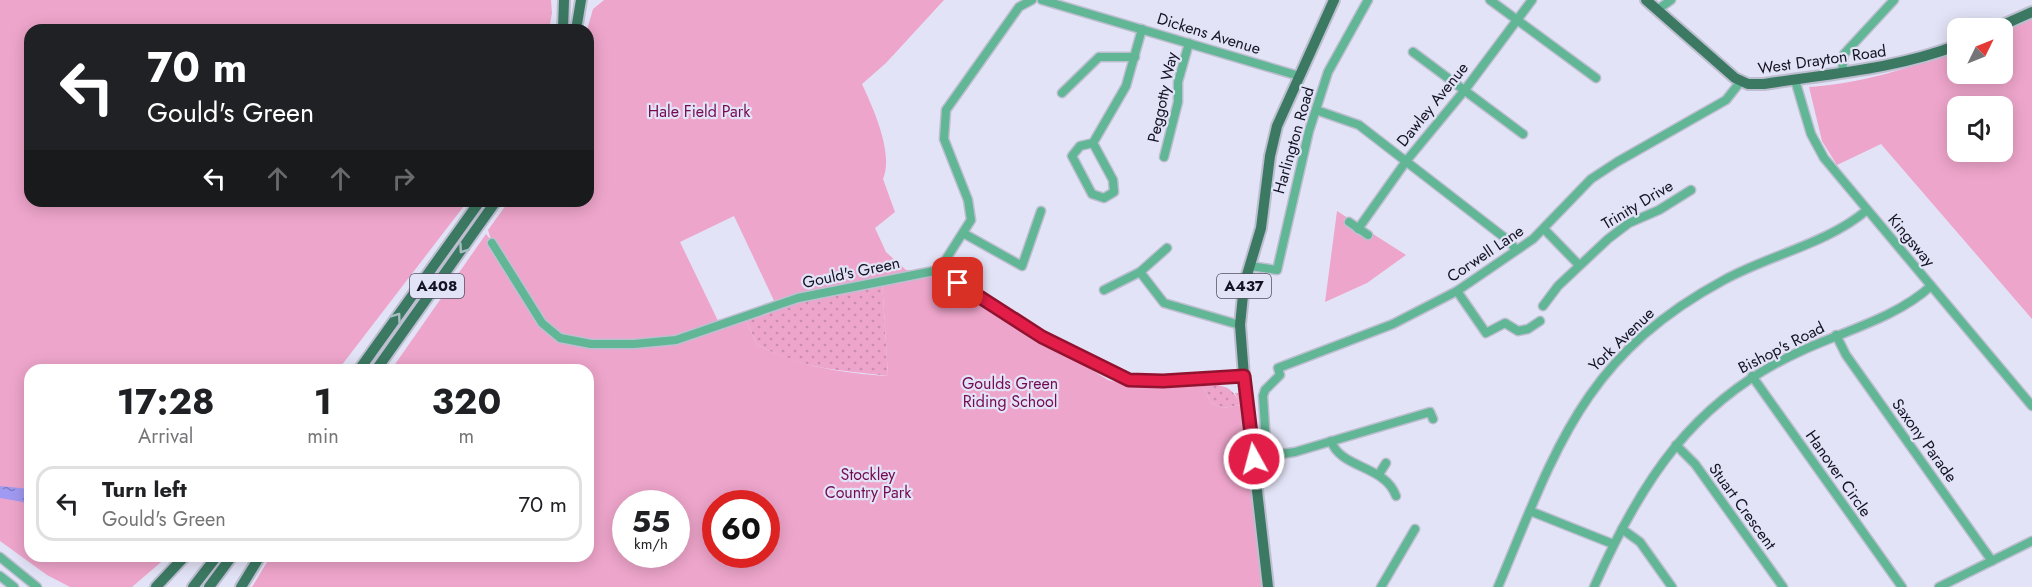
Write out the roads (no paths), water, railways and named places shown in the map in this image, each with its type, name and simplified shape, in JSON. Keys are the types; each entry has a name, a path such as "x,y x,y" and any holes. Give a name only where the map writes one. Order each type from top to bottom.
{"main road":[{"path":"563,24 564,0"},
{"path":"577,24 581,0"},
{"name":"Harlington Road","path":"1268,587 1244,376 1240,325 1244,285 1262,228 1270,156 1277,126 1334,0"},
{"name":"West Drayton Road","path":"1646,0 1741,81 1758,84 1795,80 1920,58 1947,49"},
{"path":"2013,20 2032,12"},
{"name":"A408","path":"364,364 476,207"},
{"name":"A408","path":"380,364 492,207"},
{"path":"156,587 179,562"},
{"path":"193,587 212,562"},
{"path":"209,587 228,562"},
{"path":"241,587 256,562"}],"street":[{"path":"1032,0 1019,7 946,110 944,139 968,201 971,220 939,270 1042,337 1129,380 1163,381 1244,376"},
{"name":"Dickens Avenue","path":"1041,0 1299,76"},
{"name":"Harlington Road","path":"1250,266 1277,270 1290,206 1328,72 1368,0"},
{"path":"1490,0 1596,78"},
{"name":"Dawley Avenue","path":"1358,229 1407,160 1464,91 1532,0"},
{"path":"1657,10 1671,0"},
{"path":"1842,72 1844,54 1894,0"},
{"path":"1093,143 1113,180 1114,192 1104,198 1092,194 1072,156 1080,146 1093,143 1126,86 1142,29"},
{"name":"Peggotty Way","path":"1164,157 1178,102 1178,82 1189,43"},
{"path":"1413,52 1522,134"},
{"path":"1062,93 1099,57 1135,57"},
{"name":"Kingsway","path":"1795,80 1818,149 2032,405"},
{"name":"Corwell Lane","path":"1268,456 1263,396 1265,390 1280,375 1278,368 1404,319 1457,291 1533,239 1591,179 1726,100 1741,81"},
{"path":"1316,110 1359,125 1509,241 1516,250"},
{"name":"Trinity Drive","path":"1543,306 1557,286 1600,245 1629,223 1659,210 1691,190"},
{"name":"York Avenue","path":"1498,587 1553,455 1579,409 1604,375 1642,335 1709,288 1750,267 1845,226 1867,210"},
{"path":"963,233 1022,266 1041,211"},
{"path":"1348,222 1368,235"},
{"path":"1544,229 1579,265"},
{"name":"Gould's Green","path":"492,243 542,323 560,338 591,344 634,344 676,340 798,298 939,270"},
{"path":"1104,290 1140,272 1167,248"},
{"path":"1140,272 1164,303 1240,325"},
{"name":"Bishop's Road","path":"1594,587 1613,544 1647,486 1676,445 1717,402 1752,376 1836,335 1907,305 1931,286"},
{"path":"1457,291 1492,343"},
{"path":"1486,333 1505,323 1518,331 1528,329 1539,321"},
{"name":"Saxony Parade","path":"1836,335 1846,355 1992,561"},
{"name":"Hanover Circle","path":"1752,376 1902,587"},
{"path":"1257,479 1268,475 1268,456 1295,452 1430,412 1433,419"},
{"path":"1331,441 1336,452 1379,474 1389,483 1396,496"},
{"name":"Stuart Crescent","path":"1676,445 1695,464 1783,587"},
{"path":"1379,474 1386,463"},
{"path":"1530,512 1613,544"},
{"path":"1381,587 1413,540 1415,529"},
{"path":"1622,529 1640,542 1672,587"},
{"path":"1939,587 2032,541"},
{"path":"0,557 38,587"},
{"path":"0,576 14,587"}],"water":[{"path":"0,486 24,488 24,503 0,498"}],"park label":[{"name":"Hale Field Park","path":"699,111"},
{"name":"Goulds Green Riding School","path":"1010,392"},
{"name":"Stockley Country Park","path":"868,483"}]}
